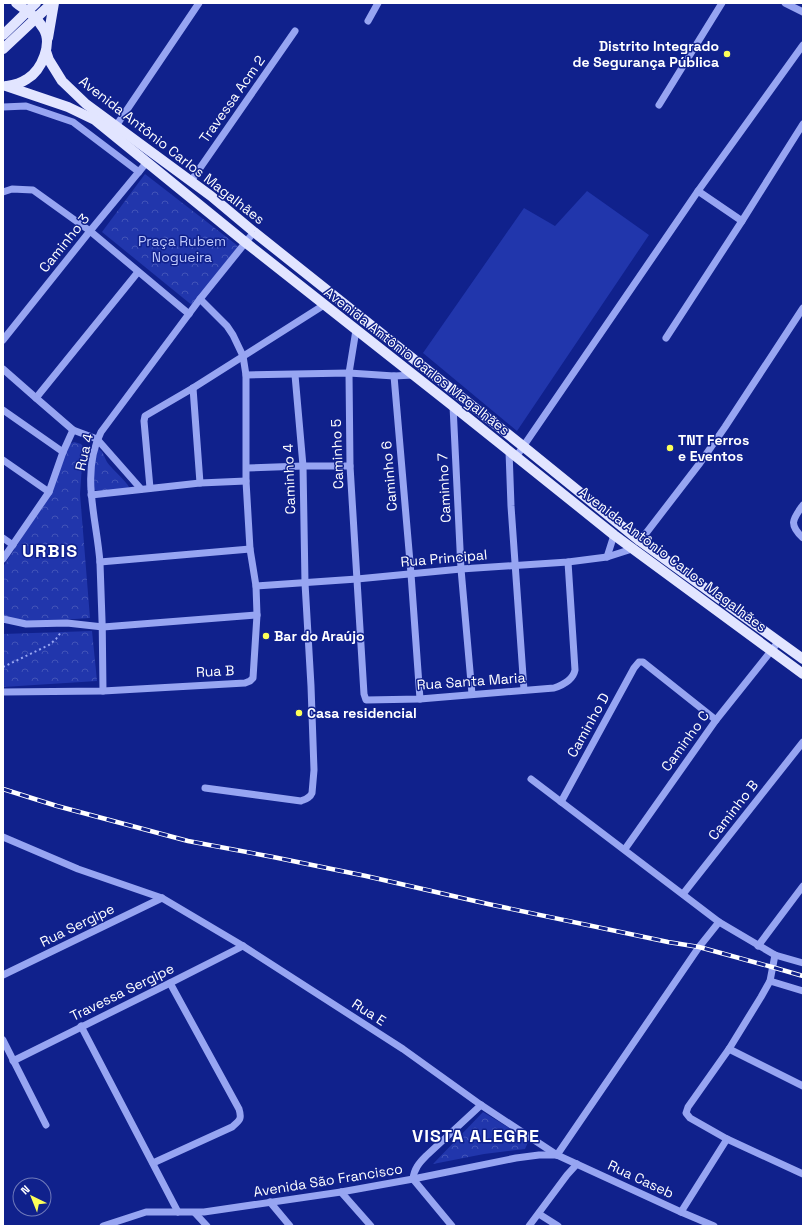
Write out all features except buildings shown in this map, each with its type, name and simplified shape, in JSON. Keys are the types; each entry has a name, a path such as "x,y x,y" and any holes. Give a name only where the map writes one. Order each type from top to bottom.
{"main road":[{"path":"16,3 28,11"},
{"path":"3,35 36,3"},
{"path":"3,49 53,3"},
{"path":"46,47 53,3"},
{"name":"Avenida Antônio Carlos Magalhães","path":"28,11 44,28 49,60 62,80 86,104 211,196 640,541 803,659"},
{"name":"Avenida Antônio Carlos Magalhães","path":"5,86 17,84 28,79 42,62 46,47"},
{"name":"Avenida Antônio Carlos Magalhães","path":"5,86 68,107 95,120 245,242 614,535 803,674"},
{"path":"632,549 640,541"}],"street":[{"path":"116,126 198,3"},
{"path":"368,21 378,3"},
{"path":"659,105 722,3"},
{"path":"785,3 801,8"},
{"name":"Travessa Acm 2","path":"191,181 295,31"},
{"path":"524,690 511,506 513,454 524,447 698,191 803,44"},
{"path":"3,107 26,106 73,122 139,172"},
{"path":"666,338 803,124"},
{"name":"Caminho 3","path":"3,340 147,162"},
{"path":"3,192 12,189 33,190 90,231 189,314"},
{"path":"698,191 742,221"},
{"name":"Rua 4","path":"103,691 103,626 100,562 91,495 90,472 97,439 200,299 254,232"},
{"path":"36,398 138,272"},
{"path":"91,495 141,488 246,481 246,375 243,356 227,326 200,299"},
{"path":"150,488 144,419 147,415 193,388 324,305"},
{"path":"640,541 725,428 803,308"},
{"name":"Caminho 5","path":"356,330 349,373 350,466 364,696 366,700"},
{"path":"3,369 73,430 97,439 141,488"},
{"path":"246,375 349,373 394,376 413,375"},
{"name":"Caminho 4","path":"205,788 301,801 311,796 312,793 314,770 311,686 305,583 302,466 295,375"},
{"name":"Caminho 6","path":"394,376 411,574"},
{"path":"193,388 200,483"},
{"name":"Caminho 7","path":"453,406 461,569"},
{"path":"3,410 63,452"},
{"path":"3,560 48,492 73,430"},
{"path":"3,460 48,492"},
{"path":"247,468 350,466"},
{"name":"Rua B","path":"3,692 103,691 245,683 250,681 254,675 257,615 256,586 250,548 246,481"},
{"path":"803,504 794,519 793,525 803,538"},
{"path":"607,557 614,535"},
{"path":"3,538 14,545"},
{"path":"100,562 250,548"},
{"name":"Rua Principal","path":"256,586 358,579 461,569 568,562 607,557 632,549"},
{"name":"Rua Santa Maria","path":"366,700 420,698 554,688 566,684 574,675 575,670 568,562"},
{"path":"461,569 472,694"},
{"path":"411,574 420,698"},
{"path":"3,619 26,624 67,623 103,626 257,615"},
{"name":"Caminho C","path":"624,849 716,720 779,641"},
{"name":"Caminho D","path":"561,802 634,668 639,662 643,662 716,720"},
{"name":"Caminho B","path":"683,894 803,742"},
{"path":"531,779 719,922 775,955 803,963"},
{"name":"Rua E","path":"3,837 78,869 162,898 243,946 403,1049 481,1105 558,1154"},
{"path":"758,946 803,886"},
{"name":"Rua Sergipe","path":"3,975 162,898"},
{"path":"558,1154 699,947 719,922"},
{"name":"Travessa Sergipe","path":"13,1061 243,946"},
{"path":"775,955 770,981 761,997 729,1049 688,1107 686,1113 690,1118 727,1139 803,1174"},
{"path":"770,981 803,991"},
{"path":"153,1163 232,1126 241,1118 239,1109 170,983"},
{"path":"82,1026 178,1212"},
{"path":"3,1040 46,1125"},
{"path":"729,1049 803,1086"},
{"path":"452,1226 413,1179 414,1172 420,1161 481,1105"},
{"path":"681,1212 727,1139"},
{"name":"Rua Caseb","path":"558,1154 714,1226"},
{"name":"Avenida São Francisco","path":"103,1226 146,1212 196,1212 270,1202 341,1192 516,1158 558,1154"},
{"path":"529,1226 577,1164"},
{"path":"341,1192 371,1226"},
{"path":"270,1202 290,1226"},
{"path":"196,1212 207,1226"},
{"path":"539,1214 558,1226"}],"path":[{"path":"3,667 49,645 56,639 67,623"}],"green space":[{"name":"Praça Rubem Nogueira","path":"145,174 238,246 193,306 102,232"},
{"path":"587,191 649,235 517,431 423,353 524,208 555,226"},
{"path":"74,442 81,444 85,449 82,464 80,494 90,618 30,622 3,617 3,567 48,497 68,445"},
{"path":"98,449 103,453 109,465 128,485 129,487 127,490 87,490 89,464"},
{"path":"92,631 97,681 3,687 3,634"},
{"path":"483,1112 529,1140 525,1149 484,1154 433,1164"}],"railway":[{"path":"3,789 57,806 188,841 366,876 488,904 668,942 699,947 803,976"}],"place":[{"name":"Distrito Integrado de Segurança Pública","path":"727,54"},
{"name":"TNT Ferros e Eventos","path":"670,448"},
{"name":"Bar do Araújo","path":"266,636"},
{"name":"Casa residencial","path":"299,713"}],"district":[{"name":"URBIS","path":"50,550"},
{"name":"VISTA ALEGRE","path":"476,1135"}]}
